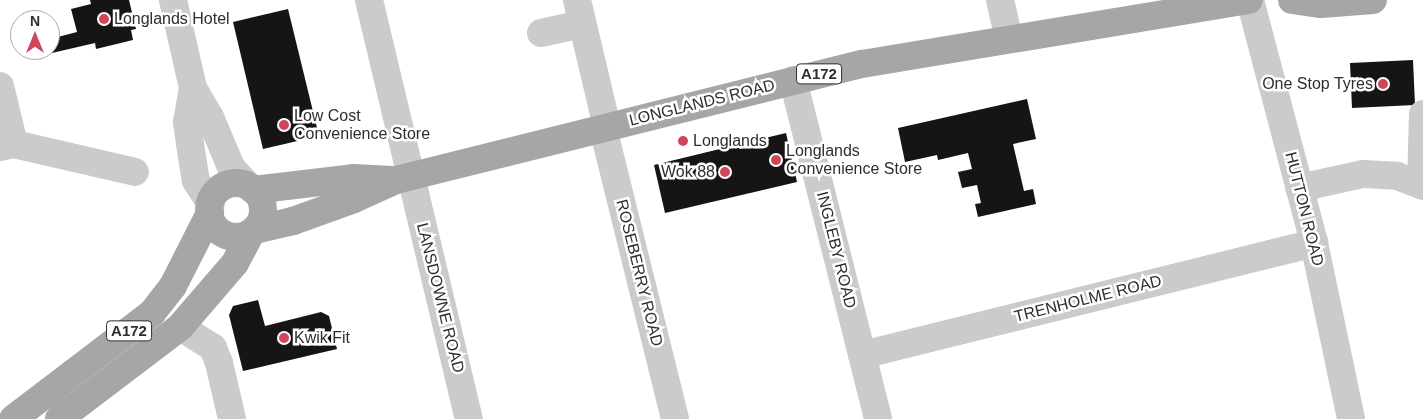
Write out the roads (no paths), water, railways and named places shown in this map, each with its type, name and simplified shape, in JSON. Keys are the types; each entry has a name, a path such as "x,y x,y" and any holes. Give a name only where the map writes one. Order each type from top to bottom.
{"main road":[{"name":"LONGLANDS ROAD","path":"253,232 293,221 354,199 403,178 793,80 862,64 1249,0"},
{"path":"1292,0 1321,4 1373,0"},
{"name":"LONGLANDS ROAD","path":"250,188 353,178 403,178"},
{"path":"229,184 250,188 260,196 263,214 253,232 242,236 225,235 218,229 210,208 214,195 229,184"},
{"name":"A172","path":"13,419 152,313 173,286 210,208"},
{"name":"A172","path":"60,419 180,327 235,263 253,232"}],"street":[{"path":"173,0 193,88 210,117 231,167 250,188"},
{"name":"LANSDOWNE ROAD","path":"369,0 403,178 469,419"},
{"path":"1000,0 1009,39"},
{"name":"HUTTON ROAD","path":"1249,0 1314,244 1352,419"},
{"path":"541,32 581,6"},
{"name":"ROSEBERRY ROAD","path":"581,6 628,231 675,419"},
{"name":"INGLEBY ROAD","path":"793,80 878,419"},
{"path":"0,86 7,145 135,172"},
{"path":"193,88 187,122 190,144 196,181 210,208"},
{"path":"1299,188 1363,174 1397,176 1422,185 1423,114"},
{"name":"TRENHOLME ROAD","path":"862,355 1314,244"},
{"path":"180,327 213,348 219,363 232,419"}],"place":[{"name":"Longlands Hotel","path":"104,19"},
{"name":"One Stop Tyres","path":"1383,84"},
{"name":"Low Cost Convenience Store","path":"284,125"},
{"name":"Longlands","path":"683,141"},
{"name":"Longlands Convenience Store","path":"776,160"},
{"name":"Wok 88","path":"725,172"},
{"name":"Kwik Fit","path":"284,338"}]}
